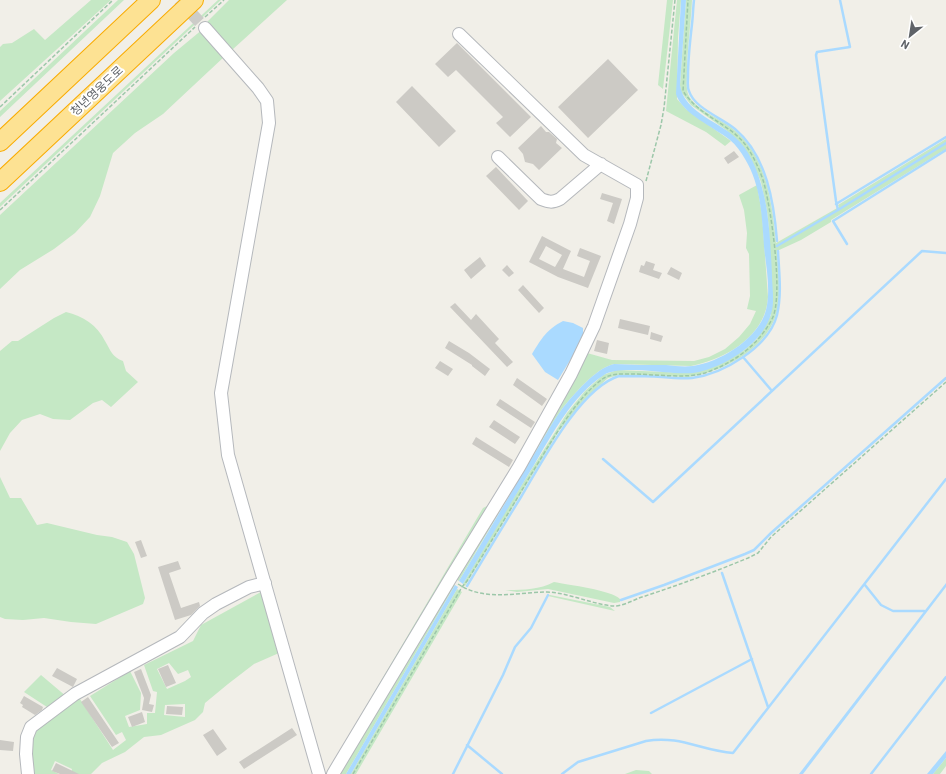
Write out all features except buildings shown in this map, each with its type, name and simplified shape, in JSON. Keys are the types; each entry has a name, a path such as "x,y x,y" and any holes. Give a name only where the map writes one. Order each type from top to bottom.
{"highway":[{"path":"0,142 151,0"},
{"name":"청년영웅도로","path":"0,182 194,0"}],"street":[{"path":"201,25 258,88 267,101 269,123 221,393 228,455 319,774"},
{"path":"333,774 519,467 571,374 587,340 630,224 637,198 637,186 584,155 460,34"},
{"path":"498,157 542,199 548,202 554,202 560,199 601,164"},
{"path":"28,774 26,754 27,737 31,727 75,694 180,637 203,613 216,604 248,587 265,583"}],"path":[{"path":"0,107 113,0"},
{"path":"0,210 201,25 224,0"},
{"path":"637,191 645,185 661,125 675,0"},
{"path":"353,774 462,587 558,431 583,398 604,378 611,375 686,376 707,372 730,362 757,342 773,318 776,304 777,274 770,216 763,180 749,150 743,141 695,106 683,91 688,0"},
{"path":"450,579 462,587 475,592 491,595 548,592 615,606 663,590 748,558 758,553 771,537 946,382"}],"green space":[{"path":"91,0 111,0 0,101 0,47 3,44 12,43 34,29 45,40"},
{"path":"118,0 124,0 0,117 0,111"},
{"path":"218,0 221,0 0,207 0,203"},
{"path":"229,0 287,0 232,50 207,22"},
{"path":"667,0 673,0 663,89 658,85"},
{"path":"677,0 681,0 678,38 677,99 686,109 731,141 725,146 706,132 666,111"},
{"path":"686,0 692,0 687,64 688,94 691,99 702,109 733,129 754,153 766,181 770,196 776,243 839,207 838,205 946,139 946,149 831,220 831,222 801,240 777,251 779,299 776,315 770,328 762,339 741,357 715,370 689,377 619,375 608,378 598,387 584,400 559,431 465,586 463,584 506,510 567,413 585,391 595,382 603,375 617,370 690,373 708,368 743,351 756,340 771,315 769,229 761,182 750,157 726,130 691,105 681,92 680,85"},
{"path":"203,29 225,56 163,114 135,133 113,153 100,196 90,217 75,233 54,249 20,270 0,289 0,215 174,53"},
{"path":"757,185 762,214 768,297 766,311 752,334 742,344 718,358 704,363 691,366 614,364 607,366 593,376 579,389 562,409 459,581 454,578 587,353 612,360 694,361 709,357 725,349 739,337 750,324 756,311 747,309 750,296 749,254 746,248 747,233 744,210 739,195"},
{"path":"66,312 84,319 94,326 102,335 116,358 123,361 126,371 138,382 111,407 102,400 93,403 70,420 53,419 40,414 22,420 10,433 0,451 0,351 12,341 18,341"},
{"path":"0,477 10,498 21,498 37,525 47,523 97,535 112,537 127,542 134,554 145,598 143,604 96,624 44,618 23,620 5,619 0,617"},
{"path":"493,503 330,774 326,774 483,508"},
{"path":"554,582 608,593 620,599 620,602 614,603 548,589 517,592 505,590 524,590 548,585"},
{"path":"452,583 455,585 346,774 338,774"},
{"path":"457,589 462,592 356,774 351,774"},
{"path":"261,592 279,653 254,664 228,684 205,703 203,712 195,720 161,735 144,737 125,752 102,763 91,774 71,774 72,769 55,761 51,770 59,774 30,774 33,727 78,696 113,750 126,740 122,732 116,735 90,696 130,671 141,693 140,710 125,716 129,727 147,724 147,713 155,713 157,692 153,691 144,665 193,641 201,625","holes":["169,663 178,674 188,670 191,677 167,689 157,669","185,704 185,717 164,715 165,705"]},
{"path":"550,595 610,607 615,611 548,596"},
{"path":"41,675 67,697 50,709 24,692"},
{"path":"946,758 946,766 940,774 933,774"},
{"path":"636,770 649,771 652,774 625,774"}],"water":[{"path":"681,0 686,0 680,85 683,95 696,111 733,135 740,142 746,149 755,165 761,183 770,235 773,294 773,305 767,325 752,343 742,351 710,369 690,373 638,370 610,372 582,393 556,428 463,584 459,581 550,428 562,409 586,382 607,366 614,364 693,366 715,360 727,354 747,339 756,330 766,310 768,286 760,202 758,190 750,169 736,146 723,135 699,120 685,108 679,101 676,94"},
{"path":"563,321 573,323 583,328 583,339 558,380 545,372 532,354 545,335 552,328"},
{"path":"946,583 946,587 803,774 799,774"},
{"path":"455,585 458,587 457,589 351,774 346,774"},
{"path":"946,751 946,758 933,774 927,774"}],"waterway":[{"path":"694,0 689,56 688,89 696,103 735,129 746,140 755,153 762,166 771,196 777,241"},
{"path":"838,210 816,55 817,52 850,47 840,0"},
{"path":"836,204 946,137"},
{"path":"777,246 946,143"},
{"path":"847,244 833,221 946,150"},
{"path":"467,586 563,428 576,410 604,383 619,376 692,378 704,375 730,365 755,348 765,338 772,327 779,307 780,283 778,251"},
{"path":"603,459 653,502 922,251 946,253"},
{"path":"743,357 772,391"},
{"path":"621,600 754,550 771,533 946,378"},
{"path":"562,774 578,762 646,741 670,740 722,752 733,753 946,479"},
{"path":"722,573 768,707"},
{"path":"865,585 881,605 893,611 924,611"},
{"path":"453,774 503,675 515,647 531,628 548,595"},
{"path":"651,713 752,659"},
{"path":"871,774 946,677"},
{"path":"467,745 502,774"}],"tunnel":[{"path":"179,0 205,28"}]}
